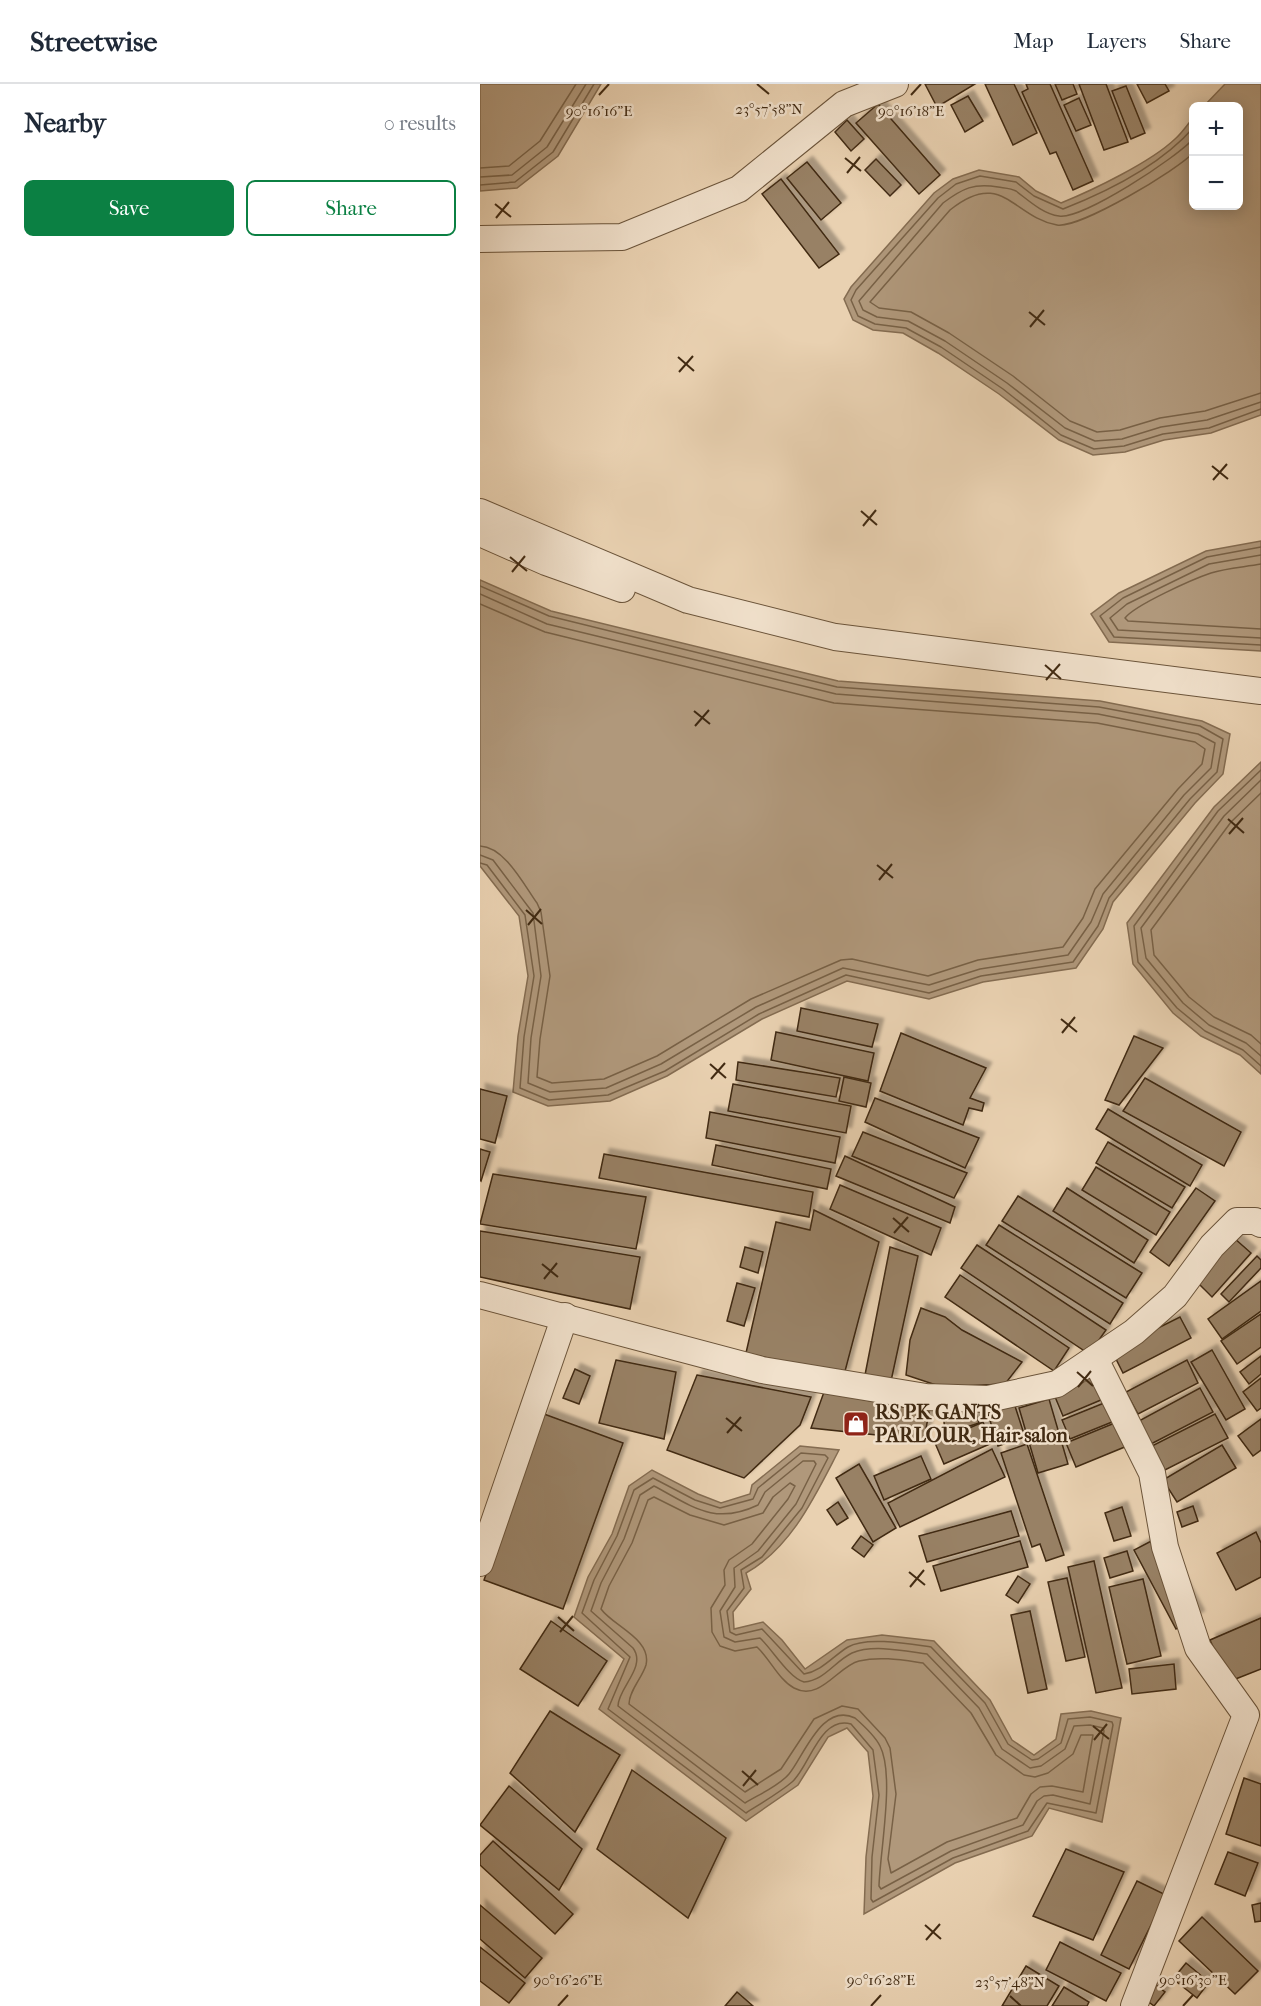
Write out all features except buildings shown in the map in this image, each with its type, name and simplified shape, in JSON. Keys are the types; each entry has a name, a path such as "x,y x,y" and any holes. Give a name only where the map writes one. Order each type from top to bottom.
{"street":[{"path":"480,239 622,237 739,189 844,104 895,84"},
{"path":"480,512 688,600 835,637"},
{"path":"480,533 557,566 764,634 835,637 1261,691"},
{"path":"480,1294 762,1370 926,1397 988,1399 1058,1384 1134,1332 1175,1296 1212,1246 1237,1221 1255,1221 1261,1224"},
{"path":"480,1563 565,1316"},
{"path":"1095,1359 1152,1473 1165,1548 1198,1648 1246,1715 1134,2006"}],"water":[{"path":"480,84 601,84 558,156 517,188 480,191"},
{"path":"1225,84 1261,84 1261,415 1211,433 1164,440 1125,452 1093,455 1059,440 999,394 938,353 903,333 873,330 853,320 844,299 851,287 934,193 953,179 979,170 1019,177 1036,191 1061,203 1105,183 1152,157 1178,137 1189,123 1189,210 1243,210 1243,102 1208,102"},
{"path":"1261,541 1261,651 1109,642 1091,614 1119,593 1206,551"},
{"path":"480,580 551,611 838,681 1100,701 1202,721 1230,734 1223,774 1195,803 1113,902 1103,929 1076,968 983,982 929,999 847,981 762,1019 667,1076 610,1101 548,1106 513,1092 518,1036 528,976 519,916 480,866"},
{"path":"1261,762 1261,1074 1240,1055 1201,1036 1173,1013 1133,964 1127,923 1214,807"},
{"path":"800,1446 839,1450 801,1519 789,1535 777,1549 746,1573 751,1589 733,1612 734,1629 763,1622 782,1640 805,1669 847,1640 882,1635 934,1641 990,1700 1012,1740 1034,1755 1056,1739 1061,1714 1091,1711 1121,1718 1102,1822 1049,1808 1032,1836 955,1863 864,1914 866,1857 873,1796 868,1752 847,1728 828,1737 798,1785 746,1821 599,1709 624,1659 574,1617 588,1577 612,1534 629,1486 652,1470 698,1494 721,1503 750,1494 752,1485"}],"place":[{"name":"RS PK GANTS PARLOUR, Hair salon","path":"856,1424"}]}
